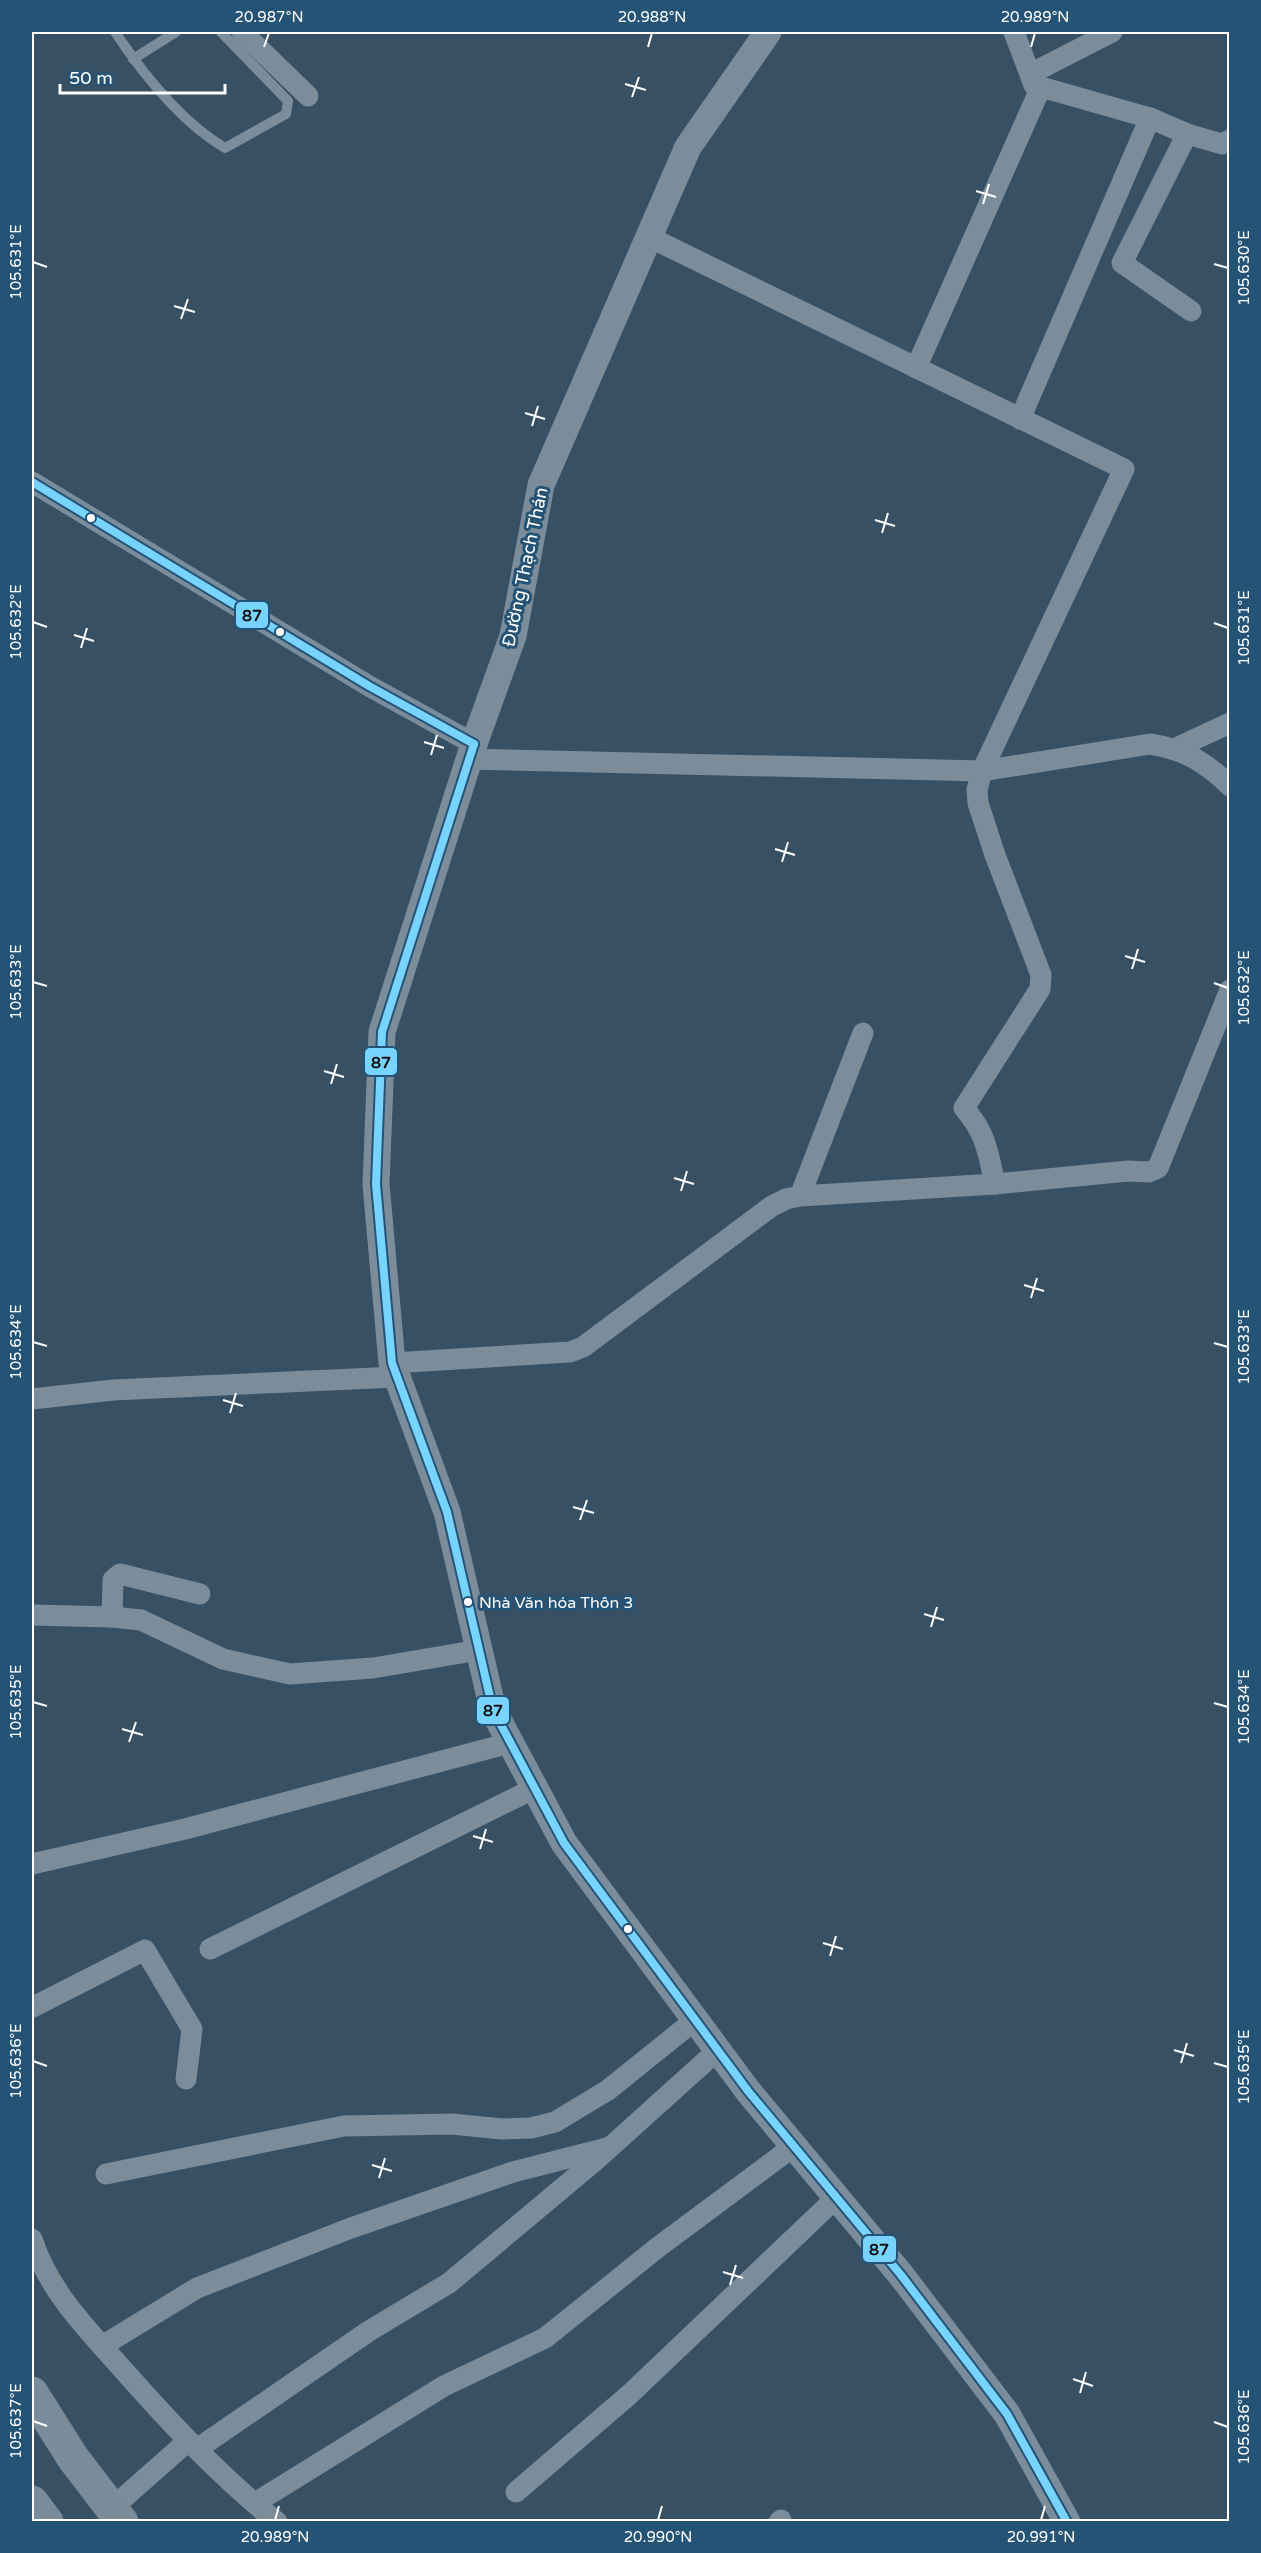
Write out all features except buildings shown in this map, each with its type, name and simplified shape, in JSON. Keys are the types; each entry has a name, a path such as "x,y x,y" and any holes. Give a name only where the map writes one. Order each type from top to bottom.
{"main road":[{"path":"32,2393 73,2458 117,2515"},
{"path":"32,2502 47,2522"}],"street":[{"path":"242,32 308,96"},
{"name":"Đường Thạch Thán","path":"768,32 688,147 541,485 513,636 471,751 382,1032 376,1184 395,1370 447,1512 493,1710 564,1843 718,2050 901,2276 1006,2415 1067,2522"},
{"path":"1014,32 1036,80 1150,117 1187,134 1222,144 1230,141"},
{"path":"916,368 1036,80 1112,32"},
{"path":"1020,418 1150,117"},
{"path":"1187,134 1122,263 1191,311"},
{"path":"649,237 1124,469 982,771 977,790 978,803 995,855 1041,975 1040,989 963,1108 979,1125 987,1146 995,1184"},
{"path":"32,482 369,686 471,751 982,771 1150,744 1176,748 1216,773 1230,786"},
{"path":"1176,748 1230,723"},
{"path":"32,1400 113,1390 395,1370 570,1352 583,1347 772,1206 786,1199 800,1196 995,1184 1128,1171 1149,1172 1158,1168 1230,990"},
{"path":"800,1196 863,1033"},
{"path":"112,1617 113,1580 120,1574 200,1594"},
{"path":"32,1615 141,1620 223,1659 290,1674 374,1668 479,1650"},
{"path":"32,1864 185,1829 510,1743"},
{"path":"210,1949 535,1788"},
{"path":"32,2010 145,1950 192,2029 186,2079"},
{"path":"106,2174 344,2126 452,2124 502,2129 531,2127 555,2122 608,2090 695,2020"},
{"path":"117,2515 192,2445 369,2331 449,2283 610,2147 718,2050"},
{"path":"255,2503 444,2386 545,2338 657,2248 794,2146"},
{"path":"102,2346 197,2288 340,2232 513,2172 610,2147"},
{"path":"516,2492 630,2394 836,2198"},
{"path":"32,2240 37,2273 74,2316 192,2445 277,2522"}],"lane":[{"path":"115,32 139,68 204,136 225,148 286,114 288,101 221,32"},
{"path":"133,58 176,32"}],"transit line":[{"name":"87","path":"32,482 369,686 474,744"},
{"name":"87","path":"474,744 382,1032 376,1184 392,1363 447,1512 493,1710 564,1843 748,2091 901,2275 1007,2414 1067,2522"}],"place":[{"name":"Nhà Văn hóa Thôn 3","path":"468,1602"}]}
